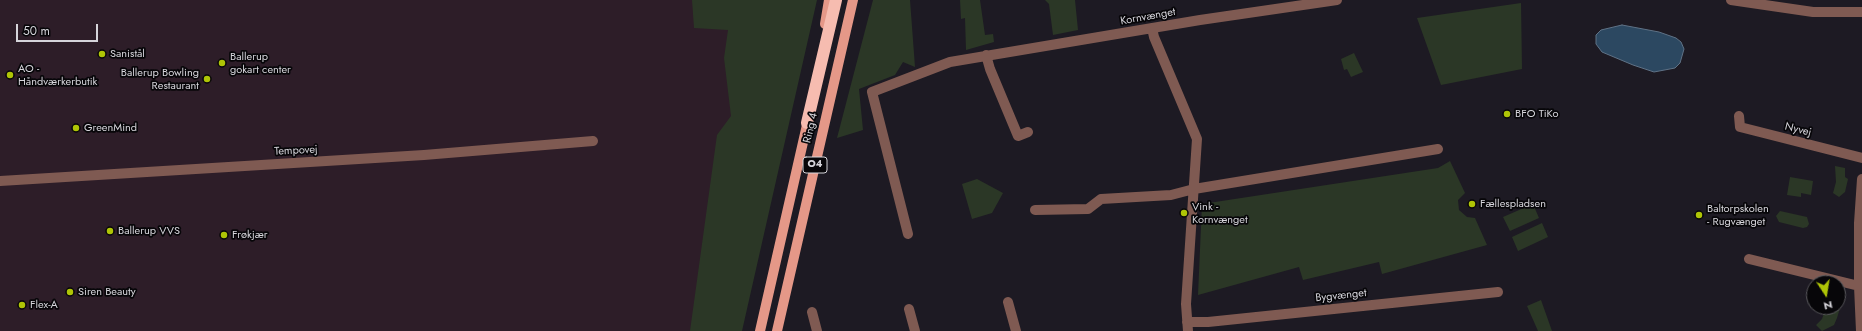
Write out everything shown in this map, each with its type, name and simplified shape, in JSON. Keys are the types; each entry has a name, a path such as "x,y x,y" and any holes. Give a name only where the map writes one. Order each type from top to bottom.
{"highway":[{"name":"O4","path":"808,123 836,0"}],"main road":[{"name":"Ring 4","path":"760,331 808,123 829,0"},
{"name":"Ring 4","path":"777,331 853,0"}],"street":[{"name":"Kornvænget","path":"908,234 872,92 950,62 1152,28 1337,0"},
{"path":"1730,0 1813,12 1862,12"},
{"name":"Bygvænget","path":"1152,28 1154,37 1197,139 1186,304 1188,327 1208,322 1498,292"},
{"path":"986,55 990,69 1018,136 1028,132"},
{"name":"Nyvej","path":"1739,116 1740,127 1862,158"},
{"name":"Tempovej","path":"0,181 424,155 593,141"},
{"path":"1035,210 1088,209 1101,199 1171,195 1194,189 1438,149"},
{"path":"1861,331 1858,286 1859,223 1862,179"},
{"path":"1749,259 1858,286"},
{"path":"1008,302 1016,331"},
{"path":"909,309 915,331"},
{"path":"812,312 817,331"}],"shaded area":[{"path":"0,0 774,0 722,331 0,331"}],"green space":[{"path":"692,0 817,0 742,331 690,331 717,135 731,116 724,58 728,30 694,28"},
{"path":"873,0 910,0 915,67 903,62 895,75 859,89 863,130 837,138"},
{"path":"960,0 980,0 985,35 993,34 994,42 966,50 965,18 961,19"},
{"path":"1045,0 1075,0 1078,30 1053,35 1049,4"},
{"path":"1521,3 1522,69 1441,85 1417,18"},
{"path":"1354,53 1363,72 1351,77 1347,69 1344,70 1341,59"},
{"path":"1450,161 1465,193 1458,200 1459,210 1467,217 1475,218 1487,245 1382,274 1379,262 1303,280 1299,267 1198,295 1202,204 1438,168"},
{"path":"1835,166 1845,168 1845,177 1848,179 1845,192 1839,197 1833,193 1836,182"},
{"path":"1790,177 1813,181 1811,195 1801,193 1801,197 1787,195"},
{"path":"977,179 1003,193 992,213 972,219 962,184"},
{"path":"1533,204 1539,218 1510,231 1503,217"},
{"path":"1780,211 1807,217 1809,224 1807,227 1803,228 1779,222 1776,216"},
{"path":"1542,223 1548,237 1518,251 1512,237"},
{"path":"1541,300 1552,331 1538,331 1527,306"},
{"path":"1823,315 1838,315 1834,325 1822,331 1816,325 1822,319"}],"water":[{"path":"1622,25 1659,32 1676,38 1681,42 1684,49 1680,63 1675,68 1654,72 1602,52 1596,44 1596,35 1601,30"}],"place":[{"name":"Sanistål","path":"102,54"},
{"name":"Ballerup gokart center","path":"222,63"},
{"name":"AO - Håndværkerbutik","path":"10,75"},
{"name":"Ballerup Bowling Restaurant","path":"207,79"},
{"name":"BFO TiKo","path":"1507,114"},
{"name":"GreenMind","path":"76,128"},
{"name":"Fællespladsen","path":"1472,204"},
{"name":"Vink - Kornvænget","path":"1184,213"},
{"name":"Baltorpskolen - Rugvænget","path":"1699,215"},
{"name":"Ballerup VVS","path":"110,231"},
{"name":"Frøkjær","path":"224,235"},
{"name":"Siren Beauty","path":"70,292"},
{"name":"Flex-A","path":"22,305"}]}
